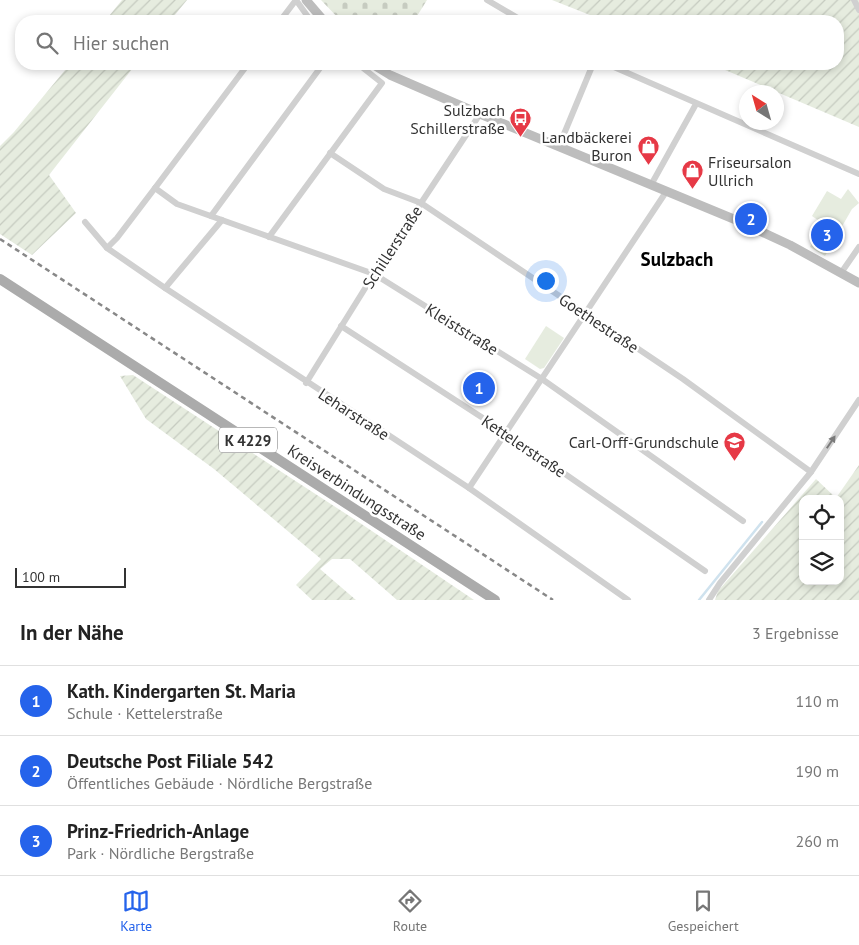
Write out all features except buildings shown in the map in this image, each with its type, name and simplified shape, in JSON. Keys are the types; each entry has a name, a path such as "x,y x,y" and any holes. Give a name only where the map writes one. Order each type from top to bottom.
{"main road":[{"path":"306,0 319,15"},
{"path":"382,70 480,114 772,237 859,283"},
{"name":"Kreisverbindungsstraße","path":"0,279 496,600"}],"street":[{"path":"285,15 296,0 307,15"},
{"path":"487,0 513,15"},
{"path":"854,0 859,10"},
{"path":"107,248 117,238 244,70"},
{"path":"211,216 319,70"},
{"path":"269,237 382,82 366,70"},
{"path":"559,146 591,70"},
{"path":"620,70 859,174"},
{"path":"651,185 696,104"},
{"name":"Schillerstraße","path":"306,383 374,274 480,114"},
{"name":"Goethestraße","path":"330,153 384,189 421,203 688,382 812,472"},
{"name":"Kleiststraße","path":"155,188 178,204 374,274 542,379 743,521"},
{"path":"468,488 666,192"},
{"path":"165,288 222,220"},
{"name":"Leharstraße","path":"85,222 107,248 306,383 468,488 628,600"},
{"path":"841,273 859,247"},
{"name":"Kettelerstraße","path":"341,326 506,433 705,571"},
{"path":"709,600 720,583 812,472 859,400"}],"green space":[{"path":"122,0 187,0 175,15 110,15"},
{"path":"321,0 427,0 418,15 335,15"},
{"path":"552,0 859,0 859,127 784,95 784,85 760,85 725,70 844,70 844,15 590,15"},
{"path":"65,70 131,70 49,175 76,213 32,255 0,234 0,146 14,132"},
{"path":"848,189 859,203 852,209 825,256 810,247 822,223 812,216 827,191 841,199"},
{"path":"546,326 564,338 544,368 540,369 525,359"},
{"path":"133,375 474,600 397,600 350,559 332,559 320,569 356,600 312,600 296,585 321,559 214,469 146,419 120,376"},
{"path":"859,465 859,600 715,600 718,591 799,498 799,585 844,585 844,495 838,495"},
{"path":"816,479 833,495 802,495"}],"waterway":[{"path":"699,600 762,522"}],"railway":[{"path":"0,239 553,600"}],"place":[{"name":"Sulzbach Schillerstraße","path":"521,138"},
{"name":"Landbäckerei Buron","path":"648,165"},
{"name":"Friseursalon Ullrich","path":"692,190"},
{"name":"Deutsche Post Filiale 542","path":"751,219"},
{"name":"Prinz-Friedrich-Anlage","path":"827,235"},
{"name":"Kath. Kindergarten St. Maria","path":"479,388"},
{"name":"Carl-Orff-Grundschule","path":"735,461"}],"district":[{"name":"Sulzbach","path":"677,259"}]}
